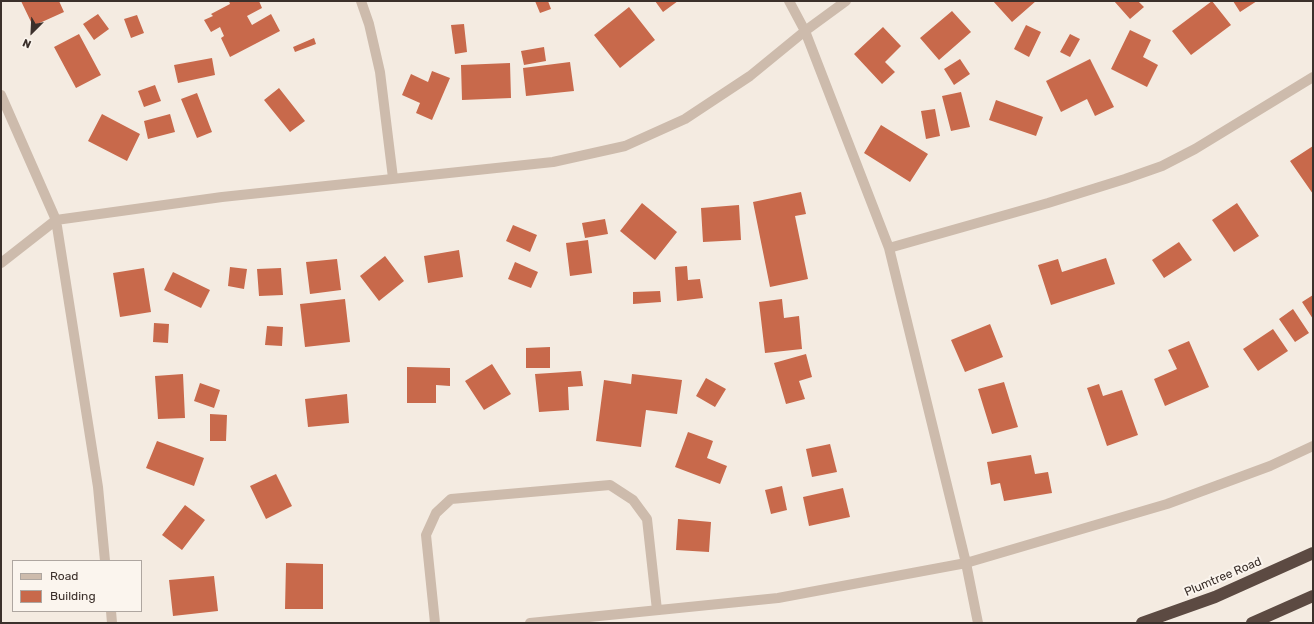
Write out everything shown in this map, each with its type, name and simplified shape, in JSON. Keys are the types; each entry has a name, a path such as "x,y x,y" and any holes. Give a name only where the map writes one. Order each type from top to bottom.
{"highway":[{"name":"Plumtree Road","path":"1142,623 1215,597 1313,553"},
{"path":"1252,623 1313,596"}],"street":[{"path":"361,1 369,24 380,72 393,178"},
{"path":"790,1 805,31 888,248 966,563 978,623"},
{"path":"1,263 56,220 222,197 553,162 625,146 685,119 750,76 805,31 846,1"},
{"path":"888,248 1048,203 1162,166 1195,149 1313,76"},
{"path":"1,95 56,220 98,487 105,560"},
{"path":"530,623 778,598 966,563 1167,504 1270,466 1313,446"},
{"path":"434,623 426,535 436,513 451,499 610,485 634,500 647,519 657,610"},
{"path":"111,612 112,623"}],"building":[{"path":"21,1 59,1 64,12 33,26"},
{"path":"229,1 259,1 262,8 247,16 252,25 271,14 280,31 230,57 221,38 224,36 220,27 211,32 204,20 213,16 211,14 230,4"},
{"path":"535,1 548,1 551,9 540,13"},
{"path":"655,1 678,1 663,12"},
{"path":"993,1 1036,1 1012,22"},
{"path":"1114,1 1138,1 1144,7 1130,19"},
{"path":"1212,1 1231,25 1191,55 1172,31"},
{"path":"1233,1 1257,1 1240,12"},
{"path":"629,7 655,40 620,68 594,35"},
{"path":"952,11 971,32 939,60 920,38"},
{"path":"98,14 109,29 94,40 83,24"},
{"path":"137,15 144,33 131,38 124,19"},
{"path":"464,24 467,52 455,54 451,25"},
{"path":"1026,25 1041,32 1029,57 1014,49"},
{"path":"883,27 901,46 885,62 895,72 882,84 854,54"},
{"path":"1130,30 1151,40 1143,57 1158,65 1147,87 1111,69"},
{"path":"79,34 101,75 76,88 54,47"},
{"path":"1070,34 1080,39 1070,57 1060,52"},
{"path":"314,38 316,44 295,52 293,47"},
{"path":"544,47 546,61 524,65 521,51"},
{"path":"212,58 215,75 178,83 174,65"},
{"path":"960,59 970,74 954,85 944,69"},
{"path":"1090,59 1114,107 1095,116 1087,99 1061,112 1046,81"},
{"path":"570,62 574,91 526,96 523,68"},
{"path":"510,63 511,98 462,100 461,65"},
{"path":"432,71 450,78 432,120 416,113 420,103 402,95 411,74 428,82"},
{"path":"155,85 161,101 144,107 138,91"},
{"path":"279,88 305,121 290,132 264,100"},
{"path":"961,92 970,127 951,131 942,96"},
{"path":"197,93 212,132 197,138 181,99"},
{"path":"996,100 1043,117 1036,136 989,120"},
{"path":"935,109 940,136 926,139 921,111"},
{"path":"102,114 140,134 127,161 88,141"},
{"path":"170,114 175,132 148,139 144,121"},
{"path":"881,125 928,154 910,182 864,153"},
{"path":"1313,146 1313,194 1290,161"},
{"path":"801,192 806,214 795,216 808,279 770,287 753,202"},
{"path":"642,203 677,232 655,260 620,231"},
{"path":"1237,203 1259,236 1234,252 1212,220"},
{"path":"739,205 741,240 703,242 701,208"},
{"path":"605,219 608,234 585,238 582,223"},
{"path":"513,225 537,235 530,252 506,241"},
{"path":"588,240 592,273 570,276 566,243"},
{"path":"1179,242 1192,260 1164,278 1152,260"},
{"path":"459,250 463,277 428,283 424,256"},
{"path":"385,256 404,281 379,301 360,276"},
{"path":"1106,258 1115,284 1051,305 1038,265 1058,259 1062,272"},
{"path":"337,259 341,290 310,294 306,262"},
{"path":"515,262 538,272 531,288 508,279"},
{"path":"687,266 688,280 700,279 703,298 677,301 675,267"},
{"path":"230,267 247,269 244,289 228,286"},
{"path":"144,268 151,312 120,317 113,273"},
{"path":"281,268 283,295 259,296 257,269"},
{"path":"173,272 210,290 201,308 164,290"},
{"path":"660,291 661,302 633,304 633,292"},
{"path":"1313,295 1313,319 1302,302"},
{"path":"345,299 350,342 305,347 300,304"},
{"path":"782,299 784,318 799,316 802,349 765,353 759,302"},
{"path":"1293,309 1309,333 1295,342 1279,319"},
{"path":"154,323 169,324 168,343 153,342"},
{"path":"990,324 1003,357 965,372 951,340"},
{"path":"267,326 283,327 282,346 265,345"},
{"path":"1273,329 1288,351 1258,371 1243,349"},
{"path":"1189,341 1209,387 1165,406 1154,379 1177,369 1168,350"},
{"path":"550,347 550,368 526,368 526,348"},
{"path":"806,354 812,377 799,381 805,399 786,404 774,363"},
{"path":"492,364 511,394 484,410 465,381"},
{"path":"407,367 450,368 450,386 436,385 436,403 407,403"},
{"path":"581,371 583,386 568,387 569,410 539,412 535,374"},
{"path":"183,374 185,418 158,419 155,376"},
{"path":"632,374 682,380 677,414 646,410 641,447 596,441 604,380 631,384"},
{"path":"706,378 726,389 715,407 696,396"},
{"path":"1004,382 1018,427 992,434 978,389"},
{"path":"200,383 220,390 214,408 194,401"},
{"path":"1099,384 1103,396 1122,390 1138,435 1107,446 1087,388"},
{"path":"347,394 349,423 308,427 305,399"},
{"path":"210,414 227,415 226,441 210,441"},
{"path":"688,432 713,441 707,458 727,466 720,484 675,467"},
{"path":"157,441 204,458 194,486 146,468"},
{"path":"830,444 837,472 812,477 806,449"},
{"path":"1031,455 1035,474 1048,472 1052,493 1004,501 1000,483 991,485 987,462"},
{"path":"276,474 292,506 266,519 250,486"},
{"path":"782,486 787,510 771,514 765,490"},
{"path":"843,488 850,517 809,526 803,497"},
{"path":"185,505 205,520 182,550 162,535"},
{"path":"678,519 711,522 709,552 676,550"},
{"path":"286,563 323,564 323,609 285,609"},
{"path":"214,576 218,611 173,616 169,580"}]}
